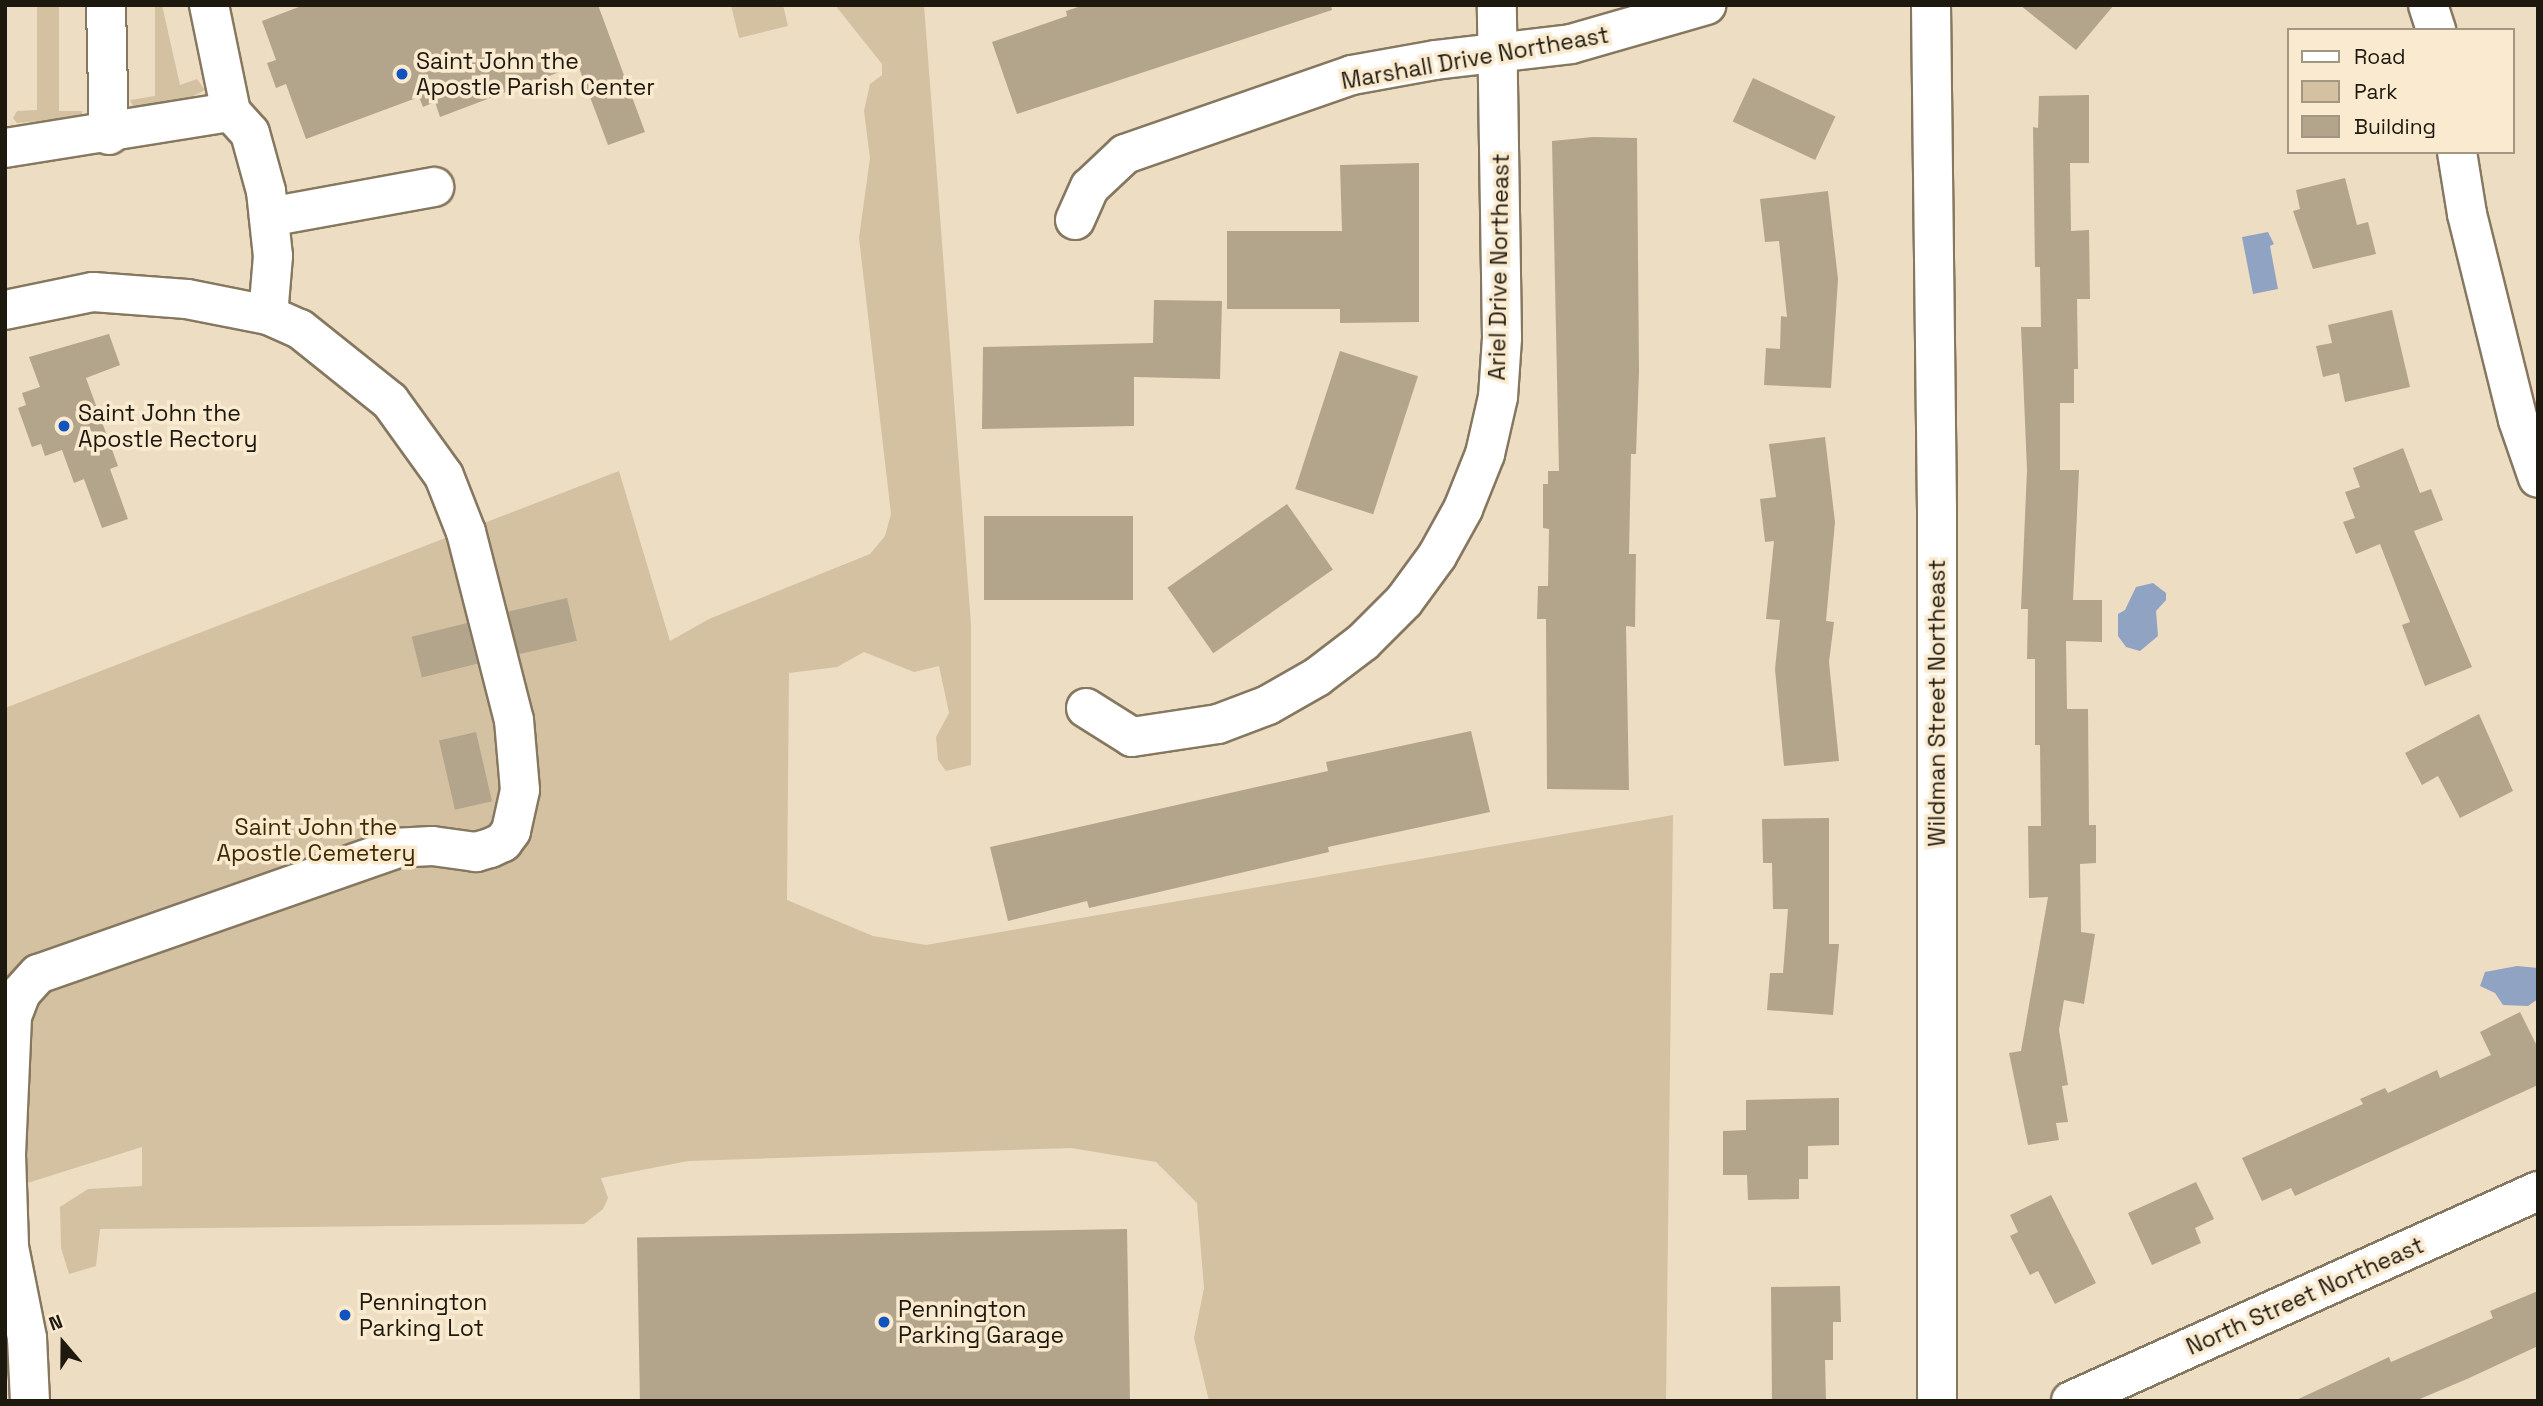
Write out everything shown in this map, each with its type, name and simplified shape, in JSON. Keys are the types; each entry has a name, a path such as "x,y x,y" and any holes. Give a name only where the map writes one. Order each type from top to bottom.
{"street":[{"path":"107,5 109,135"},
{"path":"209,5 231,113 250,133 270,217 274,256 268,315"},
{"name":"Ariel Drive Northeast","path":"1086,708 1132,737 1218,724 1268,705 1317,677 1363,642 1404,601 1437,556 1476,476 1498,397 1502,338 1501,52 1497,5"},
{"name":"Marshall Drive Northeast","path":"1075,220 1090,187 1125,154 1352,75 1571,44 1706,5"},
{"name":"Wildman Street Northeast","path":"1931,5 1937,1401"},
{"path":"2428,5 2435,28"},
{"path":"5,148 109,135 231,113"},
{"path":"2457,154 2473,240 2518,420 2538,478"},
{"path":"270,217 434,187"},
{"path":"5,310 93,292 187,299 268,315 300,329 380,391 444,476 466,533 514,720 519,755 517,810 511,831 503,842 476,852 432,846 398,848 38,974 21,993 12,1017 6,1155 9,1247 27,1338 30,1401"},
{"name":"North Street Northeast","path":"2071,1401 2538,1191"}],"green space":[{"path":"37,5 59,5 59,111 82,111 82,117 17,123 13,118 17,111 37,110"},
{"path":"155,5 162,5 180,85 197,79 205,90 186,100 134,109 130,100 155,96"},
{"path":"731,5 783,5 788,26 739,38"},
{"name":"Saint John the Apostle Cemetery","path":"835,5 924,5 971,624 971,765 946,771 938,760 936,737 949,713 939,666 914,672 864,652 837,667 789,673 787,900 873,936 926,945 1673,815 1666,1401 1209,1401 1194,1338 1204,1288 1197,1203 1156,1162 1071,1148 688,1161 601,1178 608,1198 603,1209 584,1224 100,1229 96,1266 69,1274 61,1248 60,1207 88,1189 142,1186 142,1147 5,1190 5,708 619,471 670,641 709,619 870,554 885,536 891,514 859,238 870,158 864,111 870,84 882,75 882,64"}],"water":[{"path":"2268,232 2274,244 2270,246 2278,289 2253,294 2242,237"},
{"path":"2153,583 2166,593 2166,600 2156,611 2158,636 2140,651 2126,647 2118,636 2118,614 2125,610 2136,587"},
{"path":"2517,966 2538,968 2538,999 2528,1006 2503,1005 2495,993 2480,986 2485,972"}],"building":[{"name":"Saint John the Apostle Parish Center","path":"304,5 598,5 645,132 608,145 578,65 440,117 435,102 423,107 419,97 306,139 286,84 276,88 267,63 276,60 262,21"},
{"path":"1084,5 1331,5 1332,10 1017,114 992,42 1067,16 1066,11"},
{"path":"2020,5 2114,5 2076,50"},
{"path":"1753,78 1835,116 1815,160 1733,122"},
{"path":"2089,95 2089,163 2070,163 2071,231 2089,230 2090,299 2077,299 2078,369 2074,369 2074,403 2060,403 2060,470 2079,470 2073,600 2102,600 2102,642 2066,641 2067,709 2088,709 2089,825 2096,825 2096,863 2080,864 2081,932 2095,934 2084,1004 2064,1000 2059,1030 2068,1085 2062,1086 2068,1122 2056,1123 2059,1140 2028,1145 2009,1053 2021,1051 2048,897 2029,898 2028,826 2041,826 2040,745 2035,745 2035,659 2027,659 2028,609 2021,609 2027,470 2021,327 2041,327 2040,267 2035,267 2033,127 2038,128 2039,96"},
{"path":"1593,137 1637,138 1639,371 1636,454 1631,454 1629,554 1636,554 1635,627 1626,626 1629,790 1547,789 1546,619 1537,619 1538,586 1548,586 1549,529 1543,528 1543,484 1548,484 1548,471 1559,471 1552,141"},
{"path":"1419,163 1419,322 1340,323 1340,309 1227,309 1227,231 1342,231 1340,165"},
{"path":"2345,178 2357,225 2368,222 2376,254 2313,269 2293,211 2300,209 2296,190"},
{"path":"1828,191 1838,279 1831,388 1764,385 1766,348 1780,349 1781,316 1787,317 1779,241 1765,242 1760,199"},
{"path":"1154,300 1222,301 1220,379 1134,377 1134,426 982,429 983,347 1153,343"},
{"path":"2392,310 2410,387 2345,402 2339,373 2323,377 2316,346 2332,343 2328,325"},
{"name":"Saint John the Apostle Rectory","path":"109,334 120,365 86,378 118,466 110,469 128,519 102,528 84,479 74,483 62,450 45,456 41,444 32,447 18,408 26,405 22,393 40,387 29,357"},
{"path":"1340,351 1418,376 1373,514 1295,489"},
{"path":"1825,437 1835,522 1826,621 1834,622 1829,662 1839,761 1784,766 1775,669 1780,620 1766,619 1774,541 1765,542 1760,499 1776,497 1769,444"},
{"path":"2403,448 2420,493 2431,489 2443,520 2414,531 2472,667 2425,686 2402,625 2410,622 2380,544 2356,554 2343,522 2355,518 2345,492 2360,487 2353,468"},
{"path":"1287,504 1333,570 1213,653 1167,588"},
{"path":"984,516 1133,516 1133,600 984,600"},
{"path":"567,598 577,641 518,654 509,611"},
{"path":"467,623 477,664 422,678 412,637"},
{"path":"2479,714 2513,791 2460,818 2438,776 2422,785 2405,753"},
{"path":"1471,731 1490,812 1328,847 1329,852 1089,908 1087,901 1008,921 990,847 1328,771 1326,762"},
{"path":"476,732 492,801 455,810 439,741"},
{"path":"1829,818 1829,944 1839,944 1833,1015 1767,1010 1770,973 1783,973 1788,909 1773,909 1772,863 1763,863 1762,819"},
{"path":"2520,1012 2538,1048 2538,1085 2295,1196 2291,1188 2262,1201 2242,1158 2363,1104 2360,1099 2385,1088 2388,1093 2437,1070 2440,1078 2491,1055 2480,1032"},
{"path":"1839,1098 1839,1145 1808,1146 1808,1179 1799,1179 1799,1199 1748,1200 1747,1175 1723,1175 1723,1131 1746,1130 1746,1100"},
{"path":"2196,1182 2214,1219 2195,1228 2201,1243 2152,1265 2128,1213"},
{"path":"2051,1195 2096,1283 2055,1304 2038,1271 2030,1275 2010,1236 2018,1232 2010,1215"},
{"name":"Pennington Parking Garage","path":"1127,1229 1130,1401 640,1401 637,1238"},
{"path":"1840,1286 1841,1322 1833,1322 1833,1360 1825,1360 1826,1401 1772,1401 1771,1287"},
{"path":"2538,1291 2538,1346 2467,1379 2415,1401 2294,1401 2389,1357 2391,1362 2493,1318 2490,1311"}],"place":[{"name":"Saint John the Apostle Parish Center","path":"402,74"},
{"name":"Saint John the Apostle Rectory","path":"64,426"},
{"name":"Pennington Parking Lot","path":"345,1315"},
{"name":"Pennington Parking Garage","path":"884,1322"}]}
